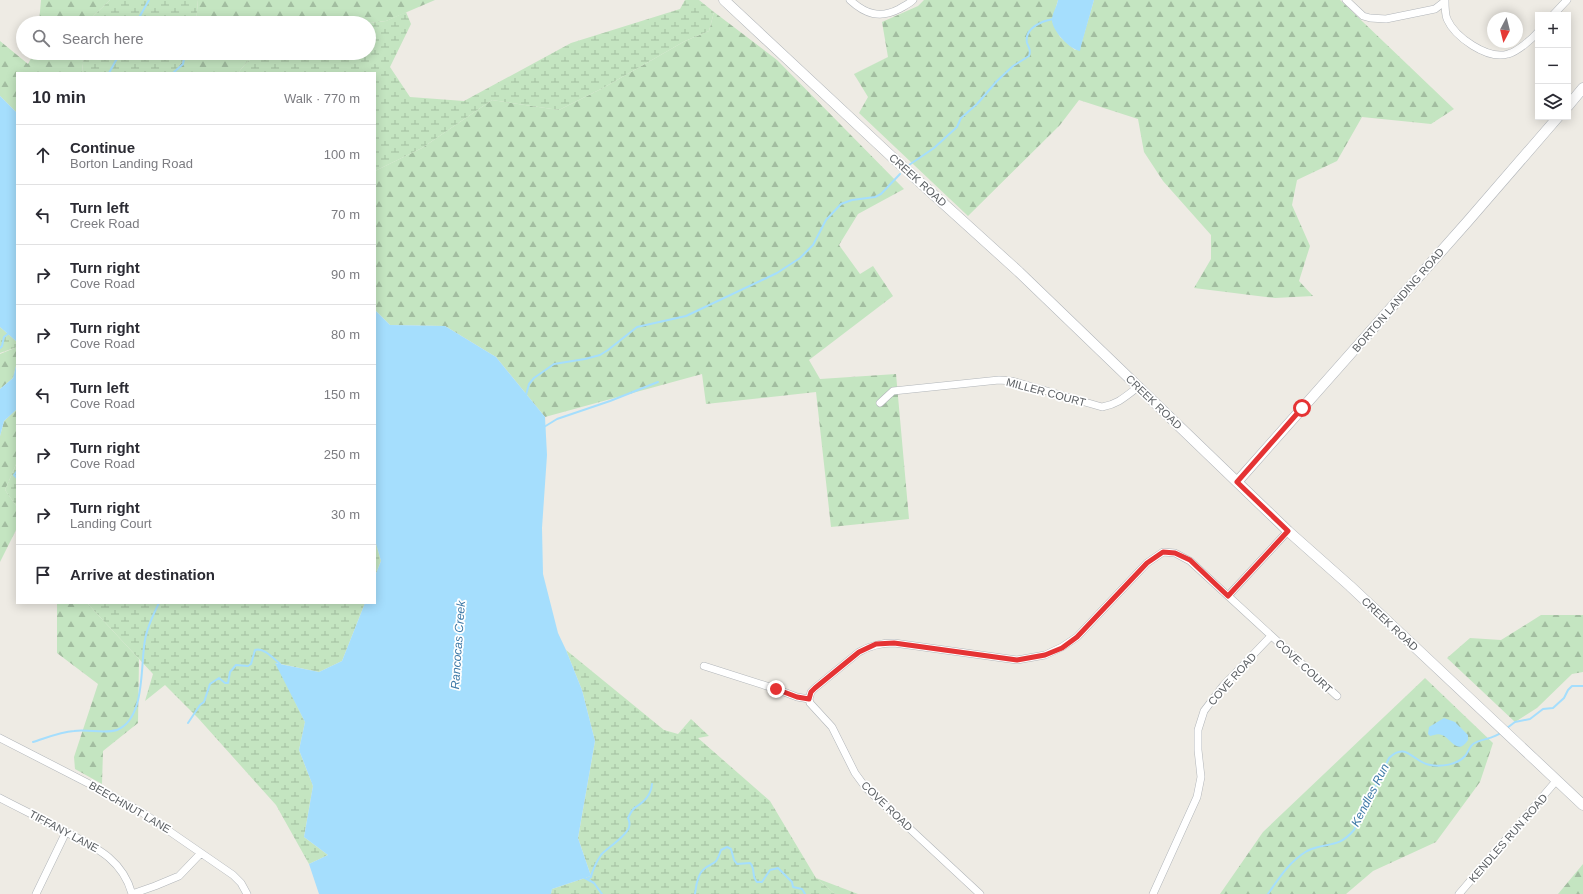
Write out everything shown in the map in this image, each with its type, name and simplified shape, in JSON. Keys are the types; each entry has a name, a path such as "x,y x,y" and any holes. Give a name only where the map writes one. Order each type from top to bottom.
{"main road":[{"name":"CREEK ROAD","path":"724,0 891,156 1019,272 1288,531 1350,586 1583,805"},
{"path":"1571,102 1583,88"},
{"name":"BORTON LANDING ROAD","path":"1237,482 1555,120"}],"street":[{"path":"850,0 859,9 870,14 880,15 891,14 909,4 913,0"},
{"path":"1346,0 1363,16 1386,19 1435,9 1445,1"},
{"path":"1556,12 1567,0"},
{"path":"1445,1 1446,18 1453,28 1471,45 1482,51 1494,55 1509,54 1531,40 1535,35"},
{"name":"MILLER COURT","path":"880,403 893,391 999,380 1012,381 1102,407 1120,402 1138,387"},
{"path":"1228,596 1288,531"},
{"path":"704,666 797,697 809,699 811,692 827,678 859,652 876,644 894,643 1017,660 1045,655 1062,648 1077,637 1147,563 1163,552 1175,553 1190,560 1271,636"},
{"name":"COVE COURT","path":"1271,636 1337,696"},
{"name":"COVE ROAD","path":"1153,894 1197,797 1201,784 1198,730 1204,711 1209,702 1223,686 1271,636"},
{"name":"COVE ROAD","path":"809,699 810,703 832,727 855,772 866,788 980,894"},
{"name":"BEECHNUT LANE","path":"0,738 143,813 238,879 247,894"},
{"name":"KENDLES RUN ROAD","path":"1459,894 1556,781"},
{"name":"TIFFANY LANE","path":"0,798 92,845 108,856 127,880 132,894"},
{"path":"36,894 66,832"},
{"path":"132,894 179,876 201,852"}],"green space":[{"path":"41,0 110,0 93,16 40,16"},
{"path":"110,0 198,0 197,16 93,16"},
{"path":"198,0 435,0 386,21 376,22 376,16 197,16"},
{"path":"685,0 699,0 714,12 709,31 685,41 603,88 559,110 492,100 422,148 376,171 376,72 239,72 250,60 376,60 376,22 386,21 406,12 411,24 390,67 410,97 464,101 571,43 680,9"},
{"path":"924,0 1058,0 1052,21 1060,37 1075,50 1080,48 1094,0 1340,0 1454,109 1431,124 1362,117 1337,161 1297,180 1292,205 1310,246 1299,281 1313,296 1275,298 1194,288 1211,259 1211,235 1163,181 1144,152 1138,119 1079,100 1060,125 968,216 859,113 868,97 854,74 888,57 882,22 918,6"},
{"path":"714,12 777,60 904,189 858,214 839,245 860,274 873,266 893,296 809,360 820,379 896,374 909,519 831,527 816,392 706,404 702,374 545,417 496,357 445,326 390,325 376,311 376,171 422,148 492,100 559,110 603,88 685,41 709,31"},
{"path":"0,41 16,54 16,60 23,60 28,64 30,60 83,60 82,72 16,72 16,112 0,96"},
{"path":"83,60 183,60 175,72 82,72"},
{"path":"183,60 250,60 239,72 175,72"},
{"path":"0,327 16,341 16,347 0,353"},
{"path":"16,347 16,366 13,378 0,389 0,354"},
{"path":"16,410 16,464 5,490 16,506 16,530 0,562 0,436 4,421"},
{"path":"16,464 16,506 5,490"},
{"path":"376,544 381,561 376,574"},
{"path":"57,604 88,604 139,659 138,723 103,751 102,784 75,769 74,757 98,684 57,653"},
{"path":"88,604 365,604 342,661 319,672 276,663 305,722 299,750 313,786 304,837 328,855 309,864 276,805 198,718 165,685 145,701 153,674"},
{"path":"1541,615 1583,615 1583,672 1572,674 1537,708 1515,722 1447,658 1470,638 1501,640"},
{"path":"566,650 664,730 678,734 691,719 709,736 698,738 770,801 816,878 835,894 551,894 552,889 591,876 578,838 595,741 582,690"},
{"path":"1425,678 1493,743 1480,782 1436,842 1373,871 1346,894 1220,894 1263,832"},
{"path":"1583,864 1583,894 1558,894"},
{"path":"816,878 858,894 835,894"}],"water":[{"path":"1058,0 1094,0 1080,51 1066,43 1054,28 1052,18"},
{"path":"0,96 16,112 16,341 0,327"},
{"name":"Rancocas Creek","path":"376,311 390,325 445,326 496,357 545,417 547,455 542,528 543,574 558,633 582,690 595,741 578,838 591,876 552,889 551,894 319,894 309,864 328,855 304,837 313,786 299,750 305,722 275,663 319,672 342,661 365,604 376,604 376,574 381,561 376,544"},
{"path":"16,366 16,410 4,421 0,436 0,389 13,378"},
{"path":"1444,718 1455,722 1468,735 1468,740 1461,747 1458,747 1442,735 1438,734 1430,736 1428,734 1429,727"}],"waterway":[{"path":"140,16 149,0"},
{"path":"909,165 934,148 957,127 961,118 977,104 997,81 1013,66 1029,56 1030,51 1027,43 1028,33 1035,26 1044,21 1053,19"},
{"path":"110,72 116,60"},
{"path":"174,72 183,64 184,60"},
{"path":"526,395 529,384 534,378 554,364 600,355 637,327 686,316 777,273 800,258 813,245 826,220 841,204 852,200 875,197 881,194 900,174"},
{"path":"0,348 4,337 9,333"},
{"path":"544,427 557,419 610,401 658,382"},
{"path":"16,472 14,475 16,477"},
{"path":"33,742 69,732 112,731 117,730 126,724 133,715 137,703 142,677 146,635 150,621 158,604"},
{"path":"188,723 200,705 204,702 210,684 219,678 225,683 228,683 230,672 236,665 248,666 251,664 255,650 262,650 280,664"},
{"name":"Kendles Run","path":"1507,728 1515,722 1530,719 1543,709 1553,708 1564,698 1572,686 1583,686"},
{"name":"Kendles Run","path":"1268,894 1285,870 1301,855 1314,848 1337,843 1354,830 1389,758 1395,753 1405,752 1430,765 1449,765 1462,759 1473,744 1498,735 1502,732"},
{"path":"587,879 591,877 595,865 601,855 625,834 629,827 628,818 630,813 647,797 652,784"},
{"path":"695,894 697,881 701,872 716,862 721,850 727,847 731,849 734,860 737,864 750,863 752,865 754,877 757,882 762,882 770,870 778,868 792,882 793,887 802,889 805,894"},
{"path":"583,877 594,883 602,894"}],"route":[{"path":"776,689 797,697 809,699 811,692 822,682 859,652 876,644 894,643 1017,660 1045,655 1062,648 1077,637 1147,563 1163,552 1175,553 1190,560 1228,596 1288,531 1237,482 1302,408"}]}
